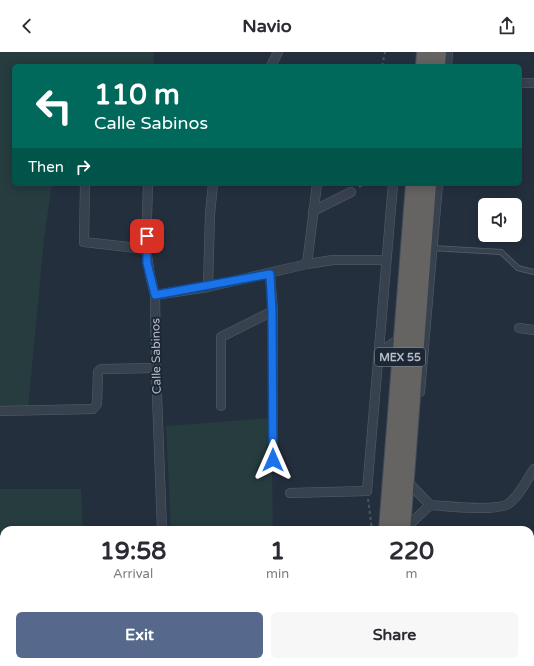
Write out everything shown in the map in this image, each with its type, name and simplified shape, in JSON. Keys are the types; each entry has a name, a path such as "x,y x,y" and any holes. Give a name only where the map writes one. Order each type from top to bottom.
{"highway":[{"path":"424,64 425,52"},
{"path":"437,64 438,52"},
{"name":"MEX 55","path":"387,526 414,186"},
{"name":"MEX 55","path":"403,526 404,478 428,186"}],"street":[{"path":"272,64 278,52"},
{"path":"447,64 448,52"},
{"path":"522,83 534,83"},
{"path":"85,186 83,240 85,243 146,249"},
{"name":"Calle Sabinos","path":"148,186 146,249 155,295 162,526"},
{"path":"208,287 210,214 213,186"},
{"path":"307,264 312,211 317,186"},
{"path":"290,493 367,491 393,186"},
{"path":"408,427 416,421 418,414 438,186"},
{"path":"312,211 351,192"},
{"path":"155,295 208,287 270,274 307,264 333,260 386,260"},
{"path":"270,274 272,311 273,460"},
{"path":"221,406 221,337 272,311"},
{"path":"519,328 534,330"},
{"path":"378,353 401,338"},
{"path":"0,411 93,409 97,404 98,372 101,369 156,368"},
{"path":"407,526 430,505 500,507 513,499 534,469"},
{"path":"404,478 430,505"}],"lane":[{"path":"432,248 501,252 518,268 534,272"}],"path":[{"path":"382,64 385,52"},
{"path":"367,491 371,526"}],"green space":[{"path":"0,52 154,52 153,64 12,64 12,186 52,186 44,239 28,409 0,410"},
{"path":"271,418 273,526 171,526 166,426"},
{"path":"0,489 81,489 83,526 0,526"}],"route":[{"path":"147,236 147,263 155,295 208,287 270,274 272,292 273,460"}]}
